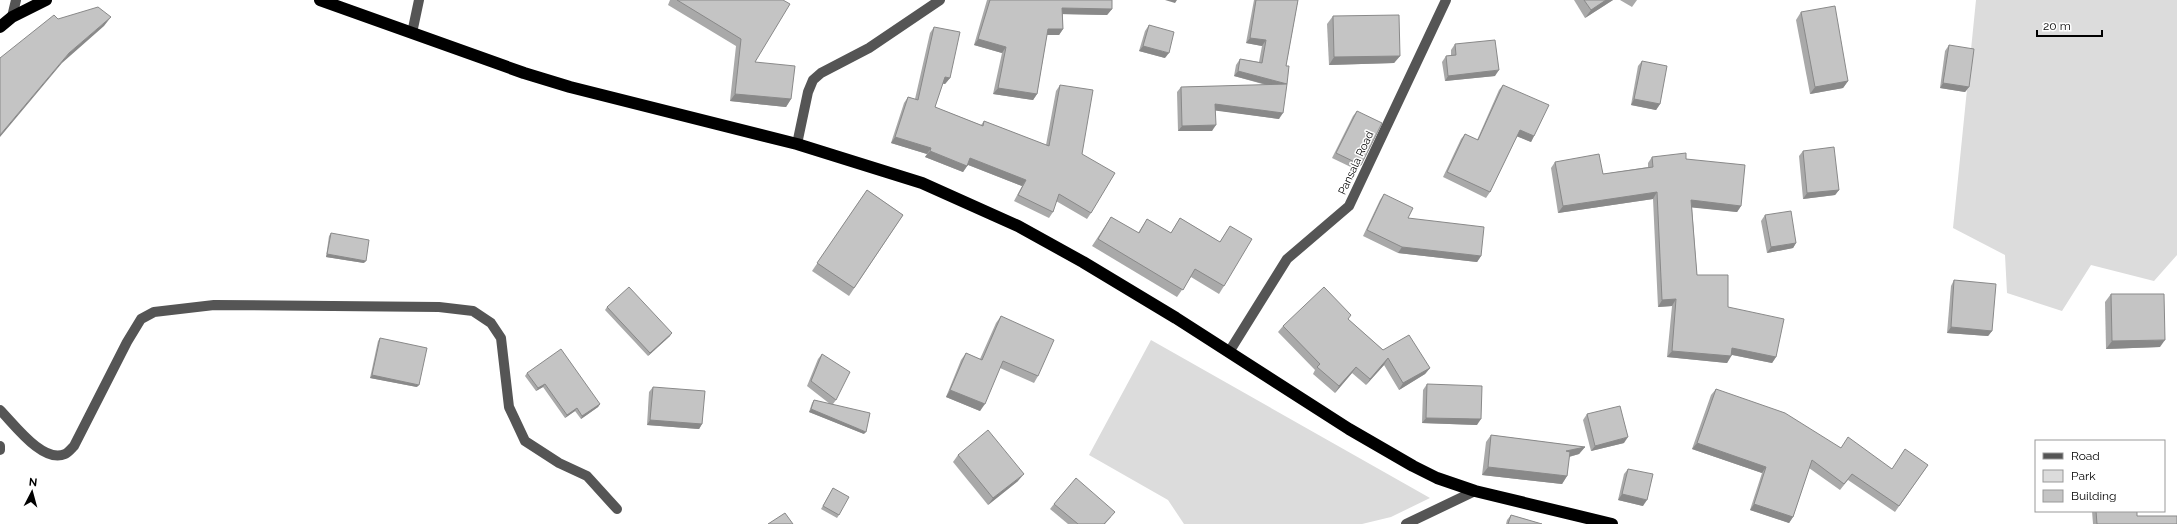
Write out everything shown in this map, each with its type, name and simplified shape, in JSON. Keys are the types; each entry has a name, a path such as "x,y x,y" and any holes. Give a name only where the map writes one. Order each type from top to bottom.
{"highway":[{"path":"0,27 12,17 46,0"},
{"path":"320,0 412,34 570,87 797,144 922,183 1018,226 1083,262 1384,450 1437,478 1475,491 1612,524"}],"street":[{"path":"12,17 16,0"},
{"path":"412,34 419,0"},
{"path":"797,144 808,92 813,80 820,73 869,48 940,0"},
{"name":"Pansala Road","path":"1229,352 1286,258 1349,206 1446,0"},
{"path":"0,410 40,450 52,456 65,454 74,446 127,342 141,319 154,312 214,306 439,307 473,311 491,323 501,338 509,407 525,441 559,462 587,476 617,509"},
{"path":"1406,524 1475,491"}],"green space":[{"path":"1976,0 2177,0 2177,255 2154,281 2091,265 2062,311 2007,293 2005,255 1953,228"},
{"path":"1151,340 1430,498 1391,517 1362,524 1184,524 1168,500 1089,455"}],"building":[{"path":"677,0 783,0 790,4 755,62 795,66 791,99 735,94 741,39"},
{"path":"990,0 1112,0 1112,9 1062,8 1063,29 1048,29 1037,94 998,88 1006,47 978,39"},
{"path":"1256,0 1298,0 1286,66 1289,66 1287,84 1238,71 1240,59 1262,63 1266,40 1250,38"},
{"path":"1584,0 1606,0 1591,10"},
{"path":"1835,6 1848,81 1815,87 1801,12"},
{"path":"98,7 111,17 69,53 0,135 0,58 54,15 58,19"},
{"path":"1399,15 1400,56 1334,57 1333,16"},
{"path":"1149,25 1174,32 1169,53 1143,46"},
{"path":"934,27 960,32 950,78 945,77 935,107 983,126 984,121 1049,146 1060,85 1093,90 1082,154 1115,173 1091,213 1059,194 1053,212 1018,195 1026,180 970,158 967,166 930,151 931,148 895,137 908,97 918,100"},
{"path":"1495,40 1499,70 1448,76 1446,56 1456,55 1455,44"},
{"path":"1949,45 1974,49 1969,87 1943,83"},
{"path":"1642,61 1667,66 1660,104 1634,99"},
{"path":"1287,84 1283,113 1215,104 1216,125 1182,126 1181,87"},
{"path":"1503,85 1549,105 1534,136 1520,130 1490,192 1447,172 1465,134 1478,140"},
{"path":"1357,111 1382,123 1361,165 1336,153"},
{"path":"1834,147 1839,190 1807,193 1803,151"},
{"path":"1686,153 1686,159 1745,165 1741,206 1691,200 1697,275 1728,275 1728,307 1784,319 1776,357 1732,348 1731,356 1672,351 1676,299 1662,300 1657,192 1563,206 1555,162 1599,154 1603,174 1653,167 1652,157"},
{"path":"867,190 903,215 854,288 817,263"},
{"path":"1384,194 1413,208 1408,218 1484,227 1481,256 1402,247 1367,230"},
{"path":"1791,211 1796,243 1771,247 1765,215"},
{"path":"1111,217 1139,233 1147,219 1171,233 1180,218 1220,242 1230,226 1252,239 1224,286 1195,269 1183,290 1098,239"},
{"path":"331,233 369,240 366,261 327,254"},
{"path":"1954,280 1996,284 1992,331 1951,327"},
{"path":"629,287 672,333 650,353 607,307"},
{"path":"1324,287 1351,315 1348,319 1383,350 1409,335 1430,368 1403,383 1388,358 1370,379 1356,367 1339,386 1317,367 1320,364 1283,326"},
{"path":"2111,294 2164,294 2165,340 2112,341"},
{"path":"1001,316 1054,340 1038,376 1003,361 985,404 950,390 966,353 982,360"},
{"path":"380,338 427,348 419,385 372,375"},
{"path":"561,349 600,404 582,416 577,408 567,415 545,384 538,388 527,373"},
{"path":"822,354 850,372 836,400 811,381"},
{"path":"1427,384 1482,386 1481,419 1426,418"},
{"path":"653,387 705,391 702,424 650,420"},
{"path":"1716,389 1785,413 1841,448 1848,437 1892,469 1905,449 1928,465 1899,506 1852,474 1844,484 1812,460 1793,517 1754,504 1766,467 1697,443"},
{"path":"814,400 870,413 866,432 811,409"},
{"path":"1620,406 1628,437 1595,446 1587,414"},
{"path":"988,430 1024,474 993,498 958,455"},
{"path":"1491,435 1585,447 1566,451 1570,452 1567,476 1488,467"},
{"path":"1628,469 1653,474 1647,500 1622,494"},
{"path":"1076,478 1115,512 1104,524 1078,524 1054,504"},
{"path":"833,488 849,497 839,515 823,506"},
{"path":"2096,512 2137,512 2137,516 2177,516 2177,524 2097,524"},
{"path":"785,513 793,524 768,524"},
{"path":"1511,515 1542,524 1508,524"}]}
